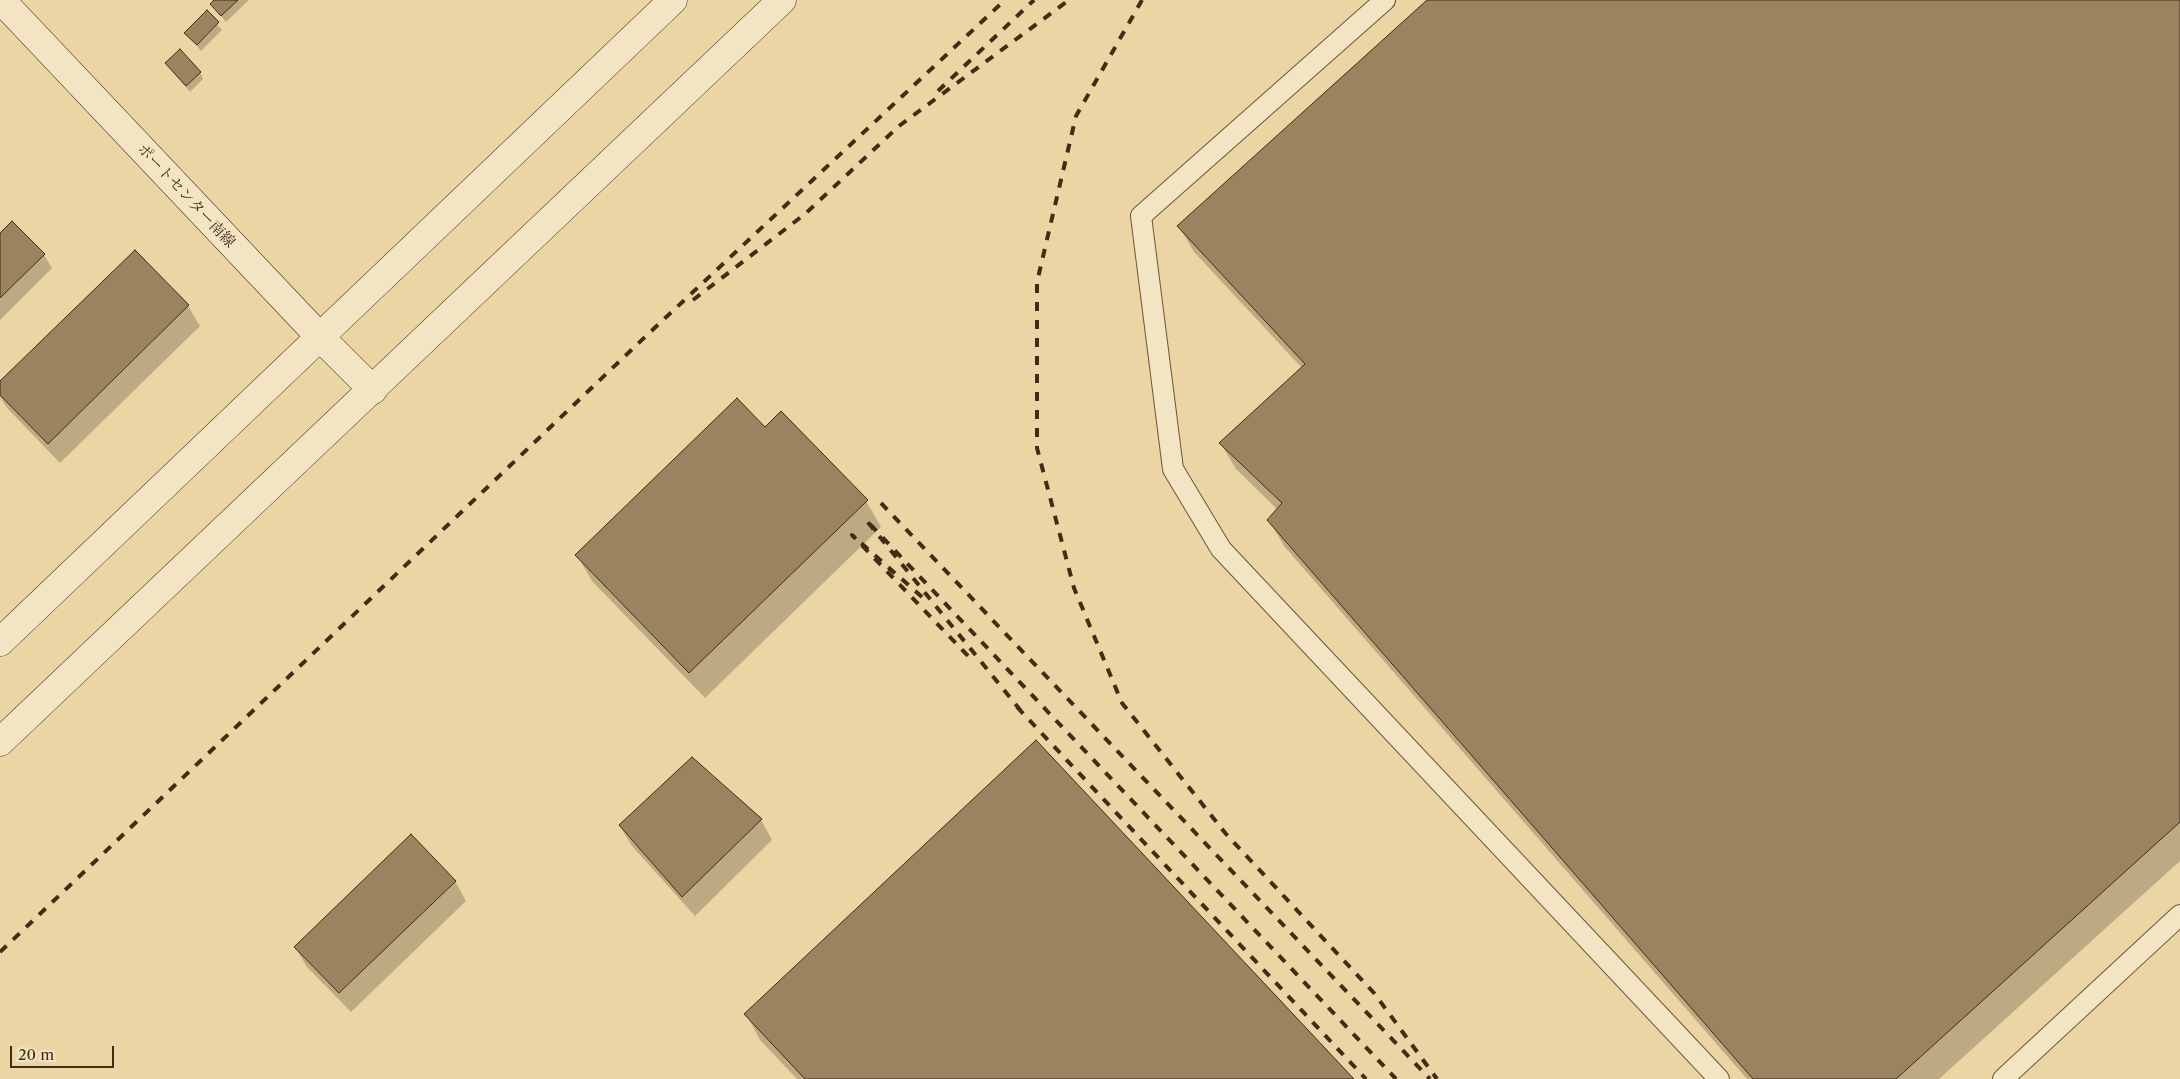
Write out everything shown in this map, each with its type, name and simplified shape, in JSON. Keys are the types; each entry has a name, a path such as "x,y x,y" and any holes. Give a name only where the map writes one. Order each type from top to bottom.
{"street":[{"name":"ポートセンター南線","path":"1,0 372,390"},
{"path":"0,642 673,0"},
{"path":"0,742 782,0"}],"lane":[{"path":"1385,0 1141,216 1173,469 1221,549 1718,1079"},
{"path":"2004,1079 2180,915"}],"building":[{"path":"214,0 238,0 221,16 210,4"},
{"path":"1427,0 2180,0 2180,822 1896,1079 1753,1079 1267,520 1282,503 1219,443 1305,364 1177,226"},
{"path":"207,10 219,22 197,45 184,33"},
{"path":"180,49 201,72 186,86 165,63"},
{"path":"12,221 45,254 0,298 0,233"},
{"path":"135,250 189,305 48,444 0,395 0,381"},
{"path":"737,398 765,427 781,411 868,500 689,673 575,555"},
{"path":"1036,740 1354,1079 805,1079 744,1014"},
{"path":"692,757 762,819 682,897 619,825"},
{"path":"411,834 456,881 339,993 294,947"}],"railway":[{"path":"0,952 646,336 1005,0"},
{"path":"938,91 1034,0"},
{"path":"693,300 805,214 899,126 1069,0"},
{"path":"1142,0 1076,116 1037,282 1037,448 1074,588 1122,703 1226,834 1374,993 1437,1079"},
{"path":"881,503 1430,1079"},
{"path":"1021,711 866,520 1396,1079"},
{"path":"922,597 852,535 972,660"},
{"path":"1017,707 1366,1079"}]}
